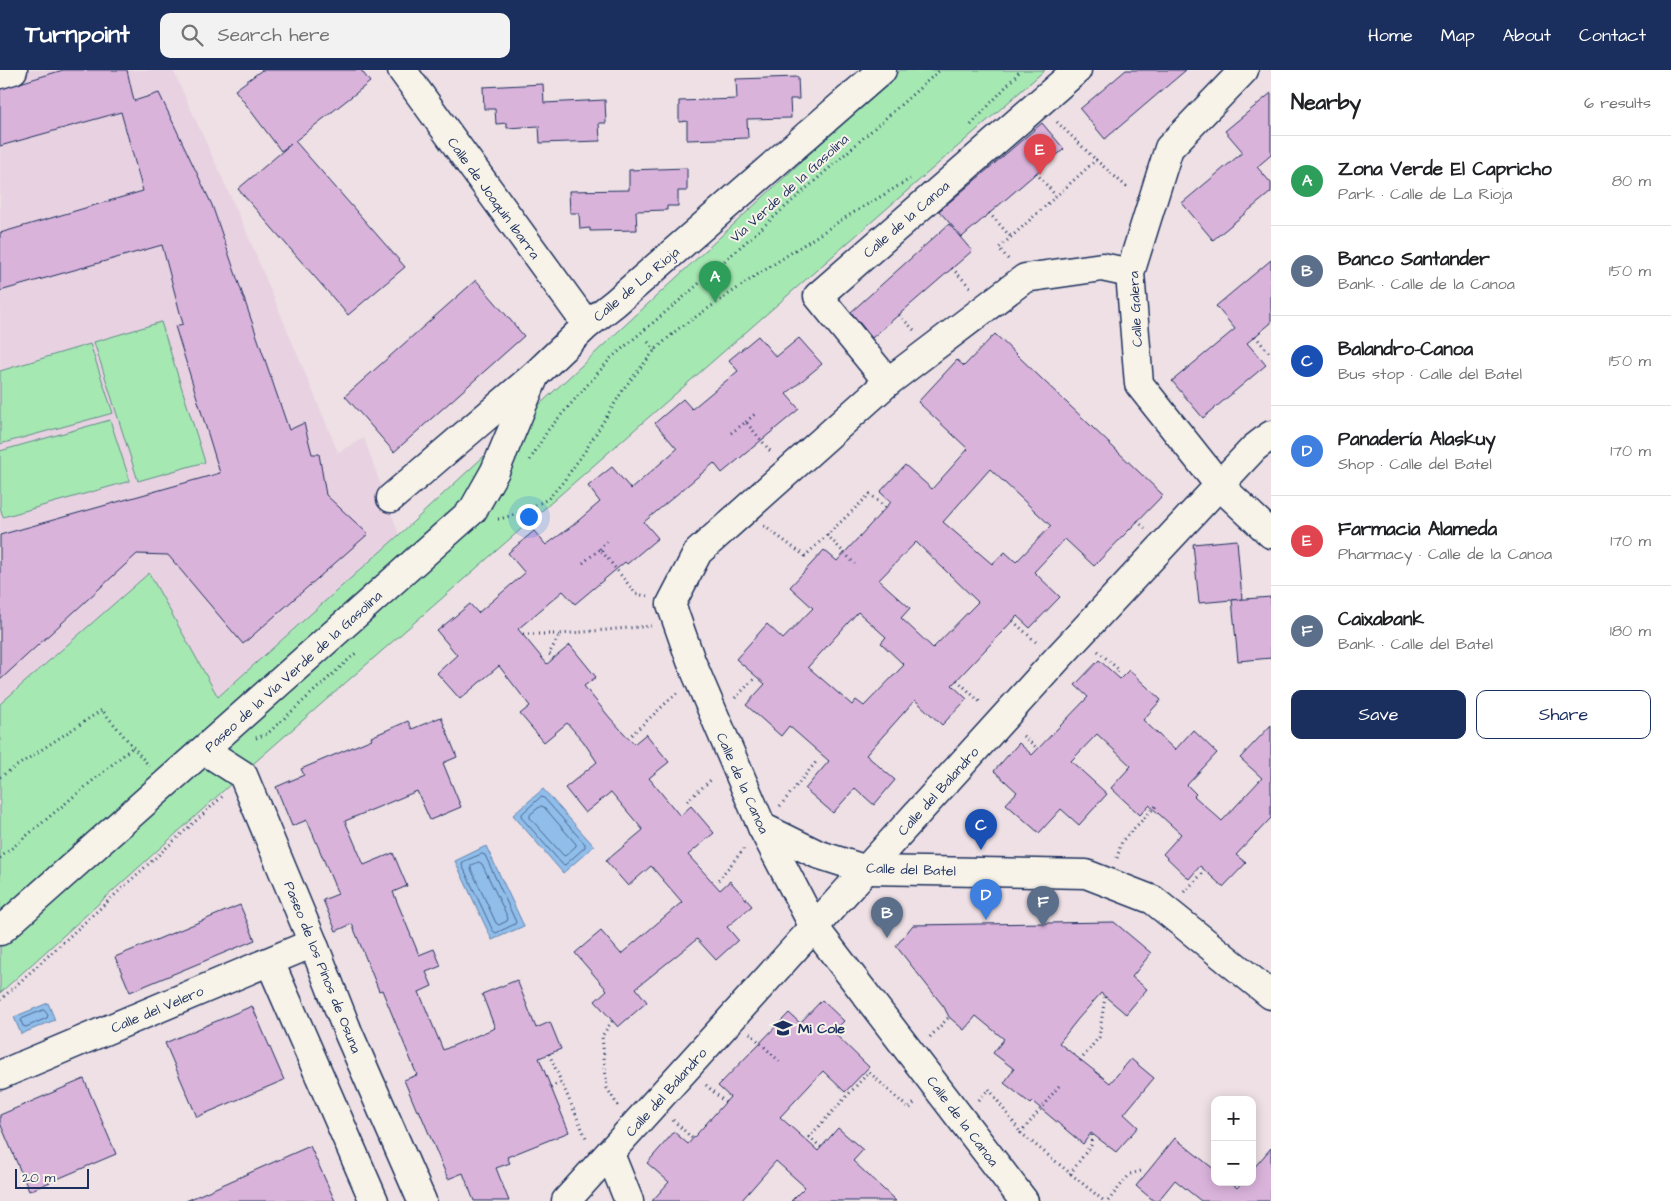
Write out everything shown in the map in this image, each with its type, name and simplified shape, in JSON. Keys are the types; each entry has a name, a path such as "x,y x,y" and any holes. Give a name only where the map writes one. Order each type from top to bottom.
{"street":[{"path":"0,74 13,70"},
{"name":"Calle de Joaquín Ibarra","path":"402,70 587,325"},
{"name":"Calle de La Rioja","path":"391,498 535,374 587,325 623,296 882,70"},
{"name":"Calle de la Canoa","path":"888,382 818,296 1077,70"},
{"name":"Calle Galera","path":"1244,70 1169,148 1130,273 1139,384 1220,486 1271,534"},
{"name":"Calle de la Canoa","path":"1024,1201 814,927 762,827 697,674 671,604 698,552 888,382 1025,278 1102,267 1130,273"},
{"name":"Paseo de la Vía Verde de la Gasolina","path":"0,931 473,510 495,471 535,374"},
{"name":"Calle del Balandro","path":"566,1201 1056,660 1254,448 1271,435"},
{"name":"Paseo de los Pinos de Osuna","path":"204,750 244,775 314,943 348,1032 422,1201"},
{"name":"Calle del Batel","path":"762,827 817,854 867,870 1086,874 1153,900 1271,994"},
{"name":"Calle del Velero","path":"0,1075 314,943"},
{"path":"270,962 374,1201"},
{"path":"610,1154 628,1201"}],"path":[{"name":"Vía Verde de la Gasolina","path":"526,468 548,430 611,358 686,295 940,70"},
{"path":"969,127 1021,70"},
{"path":"1039,104 1096,160 1151,208"},
{"path":"1025,278 999,248 1096,160"},
{"path":"1036,173 1056,196"},
{"path":"493,526 500,520 548,499 563,482 585,451 625,387 655,350 678,329 843,219 911,178"},
{"path":"989,213 1011,237"},
{"path":"1255,336 1271,355"},
{"path":"648,342 655,350"},
{"path":"731,433 757,412"},
{"path":"746,422 788,471"},
{"path":"744,512 805,556 870,494 886,508"},
{"path":"500,520 504,511"},
{"path":"492,516 500,520"},
{"path":"827,535 855,564"},
{"path":"583,563 607,541"},
{"path":"600,549 636,594"},
{"path":"1012,621 1056,660"},
{"path":"554,658 550,654 560,634 678,623"},
{"path":"523,634 565,634"},
{"path":"1080,634 1119,670 1115,675"},
{"path":"252,739 261,738 267,734 362,647"},
{"path":"628,738 697,674"},
{"path":"956,680 1001,722"},
{"path":"0,777 102,710 155,772"},
{"path":"0,858 133,747"},
{"path":"687,801 733,760"},
{"path":"718,880 816,762"},
{"path":"0,1000 230,789"},
{"path":"1109,883 1122,841 1156,806"},
{"path":"1080,1061 1099,1037 1106,997"},
{"path":"612,1021 602,1036 607,1088 618,1106"},
{"path":"746,1030 781,1063"},
{"path":"550,1054 587,1141"},
{"path":"821,1147 810,1137 869,1072 909,1109 934,1083"},
{"path":"700,1080 726,1103"},
{"path":"550,1087 562,1082"},
{"path":"1021,1133 1060,1086"},
{"path":"961,1118 989,1089 1021,1133 1104,1201"},
{"path":"667,1115 693,1139"},
{"path":"1070,1174 1092,1145 1092,1132"},
{"path":"1108,1201 1130,1174 1141,1171"}],"shaded area":[{"path":"0,70 173,70 244,226 338,452 364,438 399,535 218,697 0,704"}],"green space":[{"path":"900,70 1045,70 254,763 0,993 0,704 149,573 218,697 399,535"},
{"path":"161,322 205,462 138,481 94,342"},
{"path":"90,344 113,413 0,444 0,371"},
{"path":"110,420 130,481 3,517 0,507 0,451"}],"water":[{"path":"543,789 594,846 563,873 513,815"},
{"path":"486,846 524,926 492,940 455,861"},
{"path":"48,1003 55,1020 21,1034 14,1017"}],"building":[{"path":"63,70 127,70 134,101 159,93 212,205 289,430 304,423 312,454 319,454 326,495 368,534 243,644 168,555 137,554 0,680 0,535 220,473 175,326 183,324 162,245 0,291 0,233 143,191 121,112 0,146 0,89"},
{"path":"262,70 361,70 370,82 295,141 405,267 348,315 238,189 291,144 281,151 235,90"},
{"path":"1126,70 1186,70 1105,139 1080,109"},
{"path":"798,77 799,99 790,99 791,118 747,119 748,138 687,140 687,121 679,122 679,101 737,99 736,79"},
{"path":"543,84 544,103 605,100 606,123 599,123 600,141 540,143 539,126 507,128 507,123 496,124 495,109 484,109 483,87"},
{"path":"1271,93 1271,155 1257,167 1271,183 1271,192 1213,240 1182,203 1243,152 1225,131"},
{"path":"1042,123 1064,149 962,237 939,211"},
{"path":"687,168 687,191 678,191 678,206 667,206 667,210 636,211 637,230 590,231 590,228 580,229 579,213 570,213 569,191 629,190 629,170"},
{"path":"949,224 972,251 872,338 851,312"},
{"path":"1271,260 1271,323 1247,343 1266,365 1203,418 1172,381 1235,329 1216,306"},
{"path":"476,280 524,336 394,452 345,396"},
{"path":"995,334 1163,495 1094,566 1065,539 1034,572 1060,597 1030,628 1017,616 952,685 967,699 942,725 915,700 866,755 895,780 874,805 855,788 833,813 805,789 829,761 789,726 781,736 746,705 765,684 736,659 767,624 783,639 813,608 790,587 824,550 837,561 891,502 880,492 905,465 932,489 968,449 918,402 957,360 964,366","holes":["990,469 1051,526 1016,562 1005,552 992,564 943,522","916,542 978,602 933,648 901,618 910,608 879,580","858,612 886,637 881,643 904,665 864,706 856,700 852,705 808,667"]},
{"path":"758,336 776,357 799,338 822,364 786,394 799,409 722,473 714,463 644,522 658,538 627,564 625,562 575,604 563,591 518,629 547,664 570,645 596,677 584,686 610,718 634,744 646,734 669,762 649,778 680,816 691,806 714,833 688,855 720,890 730,881 752,906 727,927 738,940 716,960 697,939 636,988 647,1002 618,1027 595,1001 607,990 575,953 601,931 621,954 682,902 651,866 628,886 606,861 643,830 611,792 585,813 565,788 597,762 583,741 567,723 544,742 520,714 530,706 499,666 460,699 437,673 457,655 437,631 470,604 478,613 525,573 508,553 534,531 546,545 572,526 600,502 588,486 612,467 631,489 677,449 655,423 683,399 692,409 738,371 729,360"},
{"path":"1237,540 1242,599 1199,603 1193,544"},
{"path":"1271,597 1271,658 1238,661 1232,600"},
{"path":"1099,660 1120,679 1129,670 1161,700 1143,720 1175,750 1193,730 1217,753 1187,785 1196,794 1194,796 1222,821 1262,778 1240,758 1271,725 1271,818 1236,855 1246,863 1223,887 1200,866 1189,879 1163,854 1181,834 1149,805 1140,815 1111,788 1131,766 1097,734 1071,761 1107,794 1079,825 1061,809 1039,833 1006,804 1017,792 994,771 1019,743 1032,755 1088,697 1075,685"},
{"path":"441,717 457,757 443,763 461,807 430,820 417,791 345,821 364,865 393,853 407,886 393,892 419,955 434,949 441,966 426,972 432,986 419,992 443,1050 495,1028 482,994 517,980 536,1028 550,1022 561,1049 539,1058 569,1132 507,1157 510,1163 496,1168 509,1201 474,1201 463,1173 448,1179 419,1110 417,1111 404,1080 417,1075 382,990 379,991 352,924 336,931 323,900 338,894 307,820 292,826 276,787 304,775 301,769 372,739 371,737 408,721 412,729"},
{"path":"240,905 255,940 130,992 115,957"},
{"path":"1114,922 1151,953 1132,977 1147,989 1126,1014 1101,993 1059,1043 1110,1083 1131,1059 1154,1078 1124,1114 1138,1127 1116,1152 1091,1133 1083,1144 1033,1102 1031,1104 1004,1083 1014,1069 993,1053 1004,1039 976,1016 964,1030 949,1017 944,1007 896,946 913,925"},
{"path":"822,1000 844,1021 833,1032 869,1067 845,1092 823,1071 780,1117 818,1151 838,1128 863,1150 853,1161 896,1201 791,1201 805,1187 776,1161 741,1201 652,1201 669,1182 647,1163 674,1132 688,1144 730,1097 718,1086 789,1013 800,1023"},
{"path":"252,1006 284,1080 197,1117 165,1043"},
{"path":"84,1079 116,1154 29,1191 0,1123 0,1115"},
{"path":"1175,1138 1211,1167 1211,1186 1235,1186 1237,1188 1239,1186 1256,1186 1256,1165 1271,1148 1271,1201 1201,1201 1175,1180 1158,1201 1154,1201 1136,1186"},
{"path":"310,1146 335,1201 186,1201"}],"place":[{"name":"Farmacia Alameda","path":"1040,175"},
{"name":"Zona Verde El Capricho","path":"715,302"},
{"name":"Balandro-Canoa","path":"981,850"},
{"name":"Panadería Alaskuy","path":"986,920"},
{"name":"Caixabank","path":"1043,927"},
{"name":"Banco Santander","path":"887,938"},
{"name":"Mi Cole","path":"783,1028"}]}
